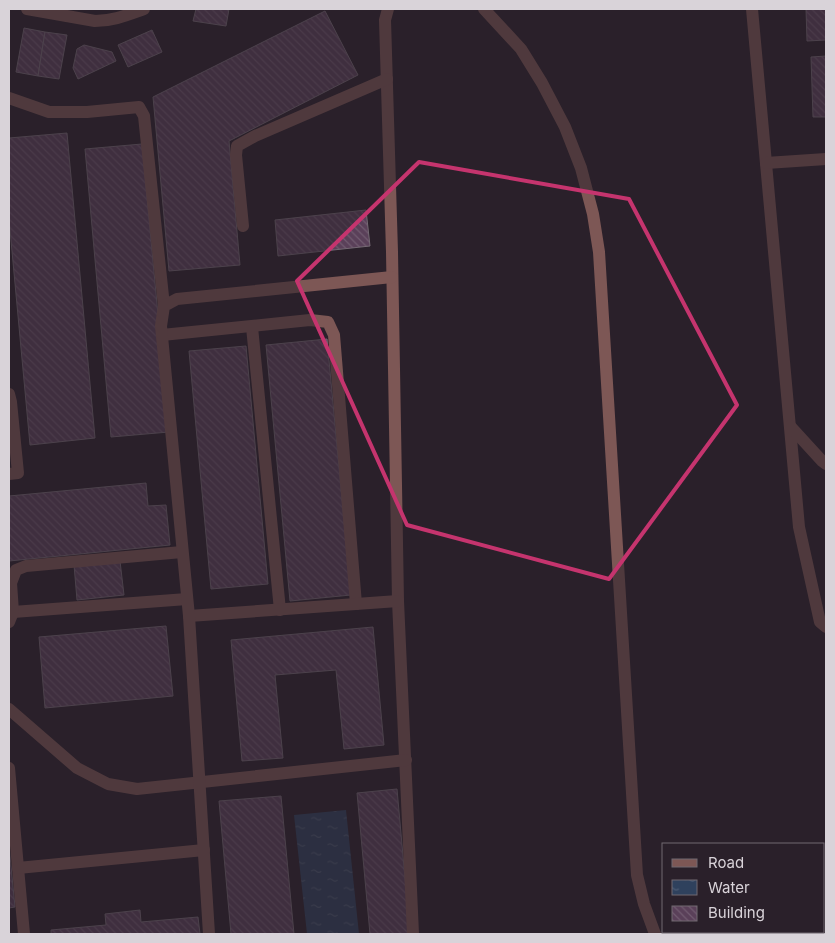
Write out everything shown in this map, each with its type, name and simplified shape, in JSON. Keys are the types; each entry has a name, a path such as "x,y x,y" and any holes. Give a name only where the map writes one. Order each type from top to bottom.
{"street":[{"path":"27,9 95,21 114,20 144,9"},
{"path":"388,9 385,20 398,601 413,934"},
{"path":"484,9 520,49 542,83 565,127 582,168 593,214 599,252 637,874 644,904 656,934"},
{"path":"752,9 800,527 820,622 826,627"},
{"path":"243,226 236,155 237,146 255,136 387,79"},
{"path":"9,98 49,112 87,112 139,107 144,116 164,306 162,335 189,616 209,934"},
{"path":"766,163 826,159"},
{"path":"164,306 178,299 392,277"},
{"path":"162,335 310,320 328,322 334,335 356,604"},
{"path":"252,327 280,610"},
{"path":"9,397 18,473 9,474"},
{"path":"790,426 826,464"},
{"path":"182,552 26,566 16,570 11,583 11,617 187,599"},
{"path":"189,616 398,601"},
{"path":"9,709 77,768 108,784 137,789 406,760"},
{"path":"9,768 24,934"},
{"path":"18,868 204,850"}],"highlighted area":[{"path":"419,162 629,199 737,405 609,579 407,525 297,281"}],"water":[{"path":"346,810 359,934 307,934 294,815"}],"building":[{"path":"196,9 229,9 226,26 193,21"},
{"path":"806,9 826,9 826,40 807,41"},
{"path":"325,11 358,75 229,141 240,265 169,271 153,97"},
{"path":"24,28 45,32 38,76 16,72"},
{"path":"152,30 162,52 128,67 118,45"},
{"path":"45,32 67,35 59,79 38,76"},
{"path":"84,45 112,52 116,61 78,79 73,68 77,49"},
{"path":"826,56 826,117 813,117 811,57"},
{"path":"67,133 95,438 30,445 9,219 9,138"},
{"path":"142,144 169,432 111,437 85,149"},
{"path":"366,210 370,246 278,256 275,220"},
{"path":"327,339 351,595 290,601 266,345"},
{"path":"246,346 268,584 211,589 189,351"},
{"path":"146,483 148,506 166,505 170,545 9,561 9,496"},
{"path":"120,561 124,595 77,600 74,565"},
{"path":"166,626 173,696 45,708 39,637"},
{"path":"373,627 384,745 344,749 336,670 275,675 283,758 242,761 231,640"},
{"path":"397,789 410,934 370,934 357,793"},
{"path":"281,796 294,934 231,934 219,801"},
{"path":"9,846 15,907 9,908"},
{"path":"140,910 141,922 198,917 200,934 51,934 51,930 106,925 105,914"}]}
